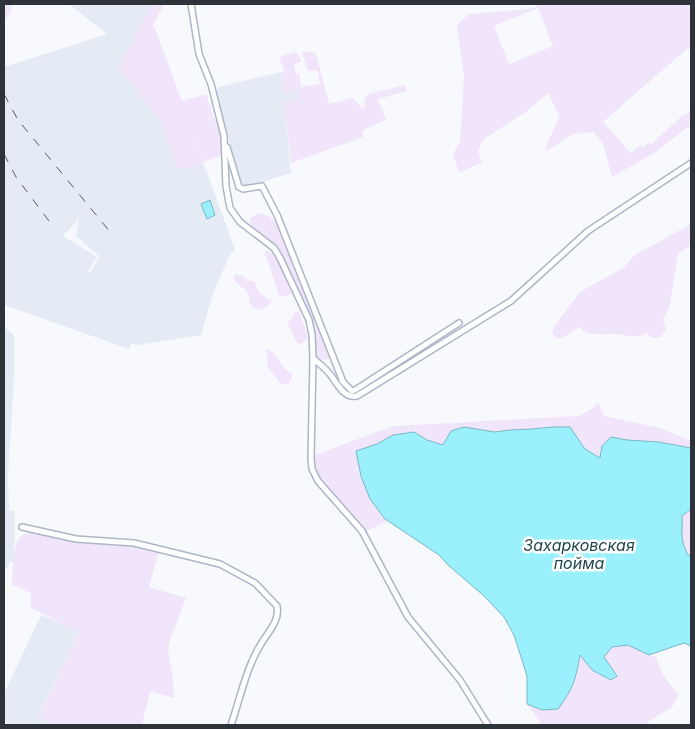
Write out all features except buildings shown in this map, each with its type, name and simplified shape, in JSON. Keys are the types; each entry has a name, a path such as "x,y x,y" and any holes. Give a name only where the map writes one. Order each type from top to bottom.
{"street":[{"path":"191,4 199,54 212,84 225,144 226,186 230,208 240,222 274,248 309,320 312,334 313,358 310,459 314,475 362,531 408,616 460,680 488,725"},
{"path":"225,144 230,153 239,187 243,189 262,186 277,215 338,369 348,388 352,391 355,390 459,323"},
{"path":"313,358 329,372 346,395 351,397 357,396 511,301 588,231 691,163"},
{"path":"329,372 338,369"},
{"path":"22,527 76,539 134,543 205,559 220,564 255,583 277,606 277,614 274,624 253,659 231,725"}],"shaded area":[{"path":"4,4 12,4 12,8 7,18 4,19"},
{"path":"69,4 164,4 153,24 235,250 230,254 212,296 201,335 137,345 131,344 129,349 4,305 4,67 107,34","holes":["79,218 76,236 100,257 90,272 88,271 97,257 63,236"]},
{"path":"152,4 164,4 153,24 182,101 207,94 222,142 223,153 204,162 190,123 204,163 184,170 176,166 159,118 122,74 120,68 121,61"},
{"path":"539,4 691,4 691,52 688,48 603,122 631,153 641,145 643,147 649,142 651,144 691,110 691,126 656,152 612,177 603,143 593,132 573,134 547,151 545,149 560,114 548,93 527,111 484,139 478,151 482,162 459,173 453,154 460,142 464,77 457,25 469,14 536,7","holes":["538,8 553,46 509,64 494,26"]},
{"path":"305,51 316,53 329,104 353,98 362,108 365,107 364,100 368,94 405,85 407,91 378,99 386,120 363,130 363,137 291,163 284,102 299,100 298,91 283,93 281,75 284,71 279,57 295,52 299,55 301,62 294,64 296,74 299,73 301,87 320,84 317,70 308,71 302,54"},
{"path":"281,72 283,92 298,91 299,100 284,102 291,173 242,186 216,93 219,87"},
{"path":"259,213 269,216 276,223 330,358 320,359 316,355 315,334 312,323 297,287 279,252 270,241 252,230 250,218"},
{"path":"691,224 691,245 678,254 670,305 663,320 666,330 661,337 653,338 646,333 638,336 595,334 586,332 579,327 566,336 557,339 552,333 555,325 580,292 623,268 635,255"},
{"path":"267,250 276,258 291,294 283,297 279,295 264,254"},
{"path":"235,274 243,276 249,281 254,281 259,292 272,302 263,309 254,308 249,301 246,291 233,277"},
{"path":"299,311 307,334 307,339 300,344 296,342 288,322 295,312"},
{"path":"4,327 14,335 14,376 8,474 9,510 14,511 15,517 14,562 10,562 7,569 4,567"},
{"path":"265,349 273,352 285,369 292,374 288,385 280,383 267,366 268,357"},
{"path":"598,402 604,416 660,428 691,441 691,448 659,442 611,437 600,458 585,449 569,427 495,432 464,427 443,445 427,440 414,432 394,435 377,444 356,451 370,499 388,521 364,532 350,513 331,494 321,480 315,464 315,455 393,426 580,416"},
{"path":"691,509 691,556 686,549 682,536 682,516"},
{"path":"31,531 63,539 93,543 129,544 159,551 149,587 186,598 168,650 174,698 150,691 142,725 54,725 38,718 79,632 31,608 31,593 12,585 18,540 25,533"},
{"path":"41,615 79,631 38,717 54,725 9,725 4,720 4,694"},
{"path":"628,645 657,658 662,673 679,695 672,707 648,722 647,725 542,725 527,704 542,710 577,675 580,654 592,670 612,680 617,676 603,657 612,647"}],"water":[{"path":"210,200 215,215 207,219 201,204"},
{"name":"Захарковская пойма","path":"464,427 495,432 570,427 585,449 600,458 602,446 611,437 659,442 691,448 691,509 682,516 682,540 688,555 691,556 691,646 684,643 649,655 628,645 612,647 604,657 617,676 611,680 592,670 580,655 573,684 558,709 542,710 527,704 527,676 514,635 504,617 439,555 385,519 370,499 361,476 356,451 377,444 393,435 414,432 427,440 443,445 451,431"}],"railway":[{"path":"4,94 18,120 111,233"},
{"path":"4,154 16,177 49,221"}]}
